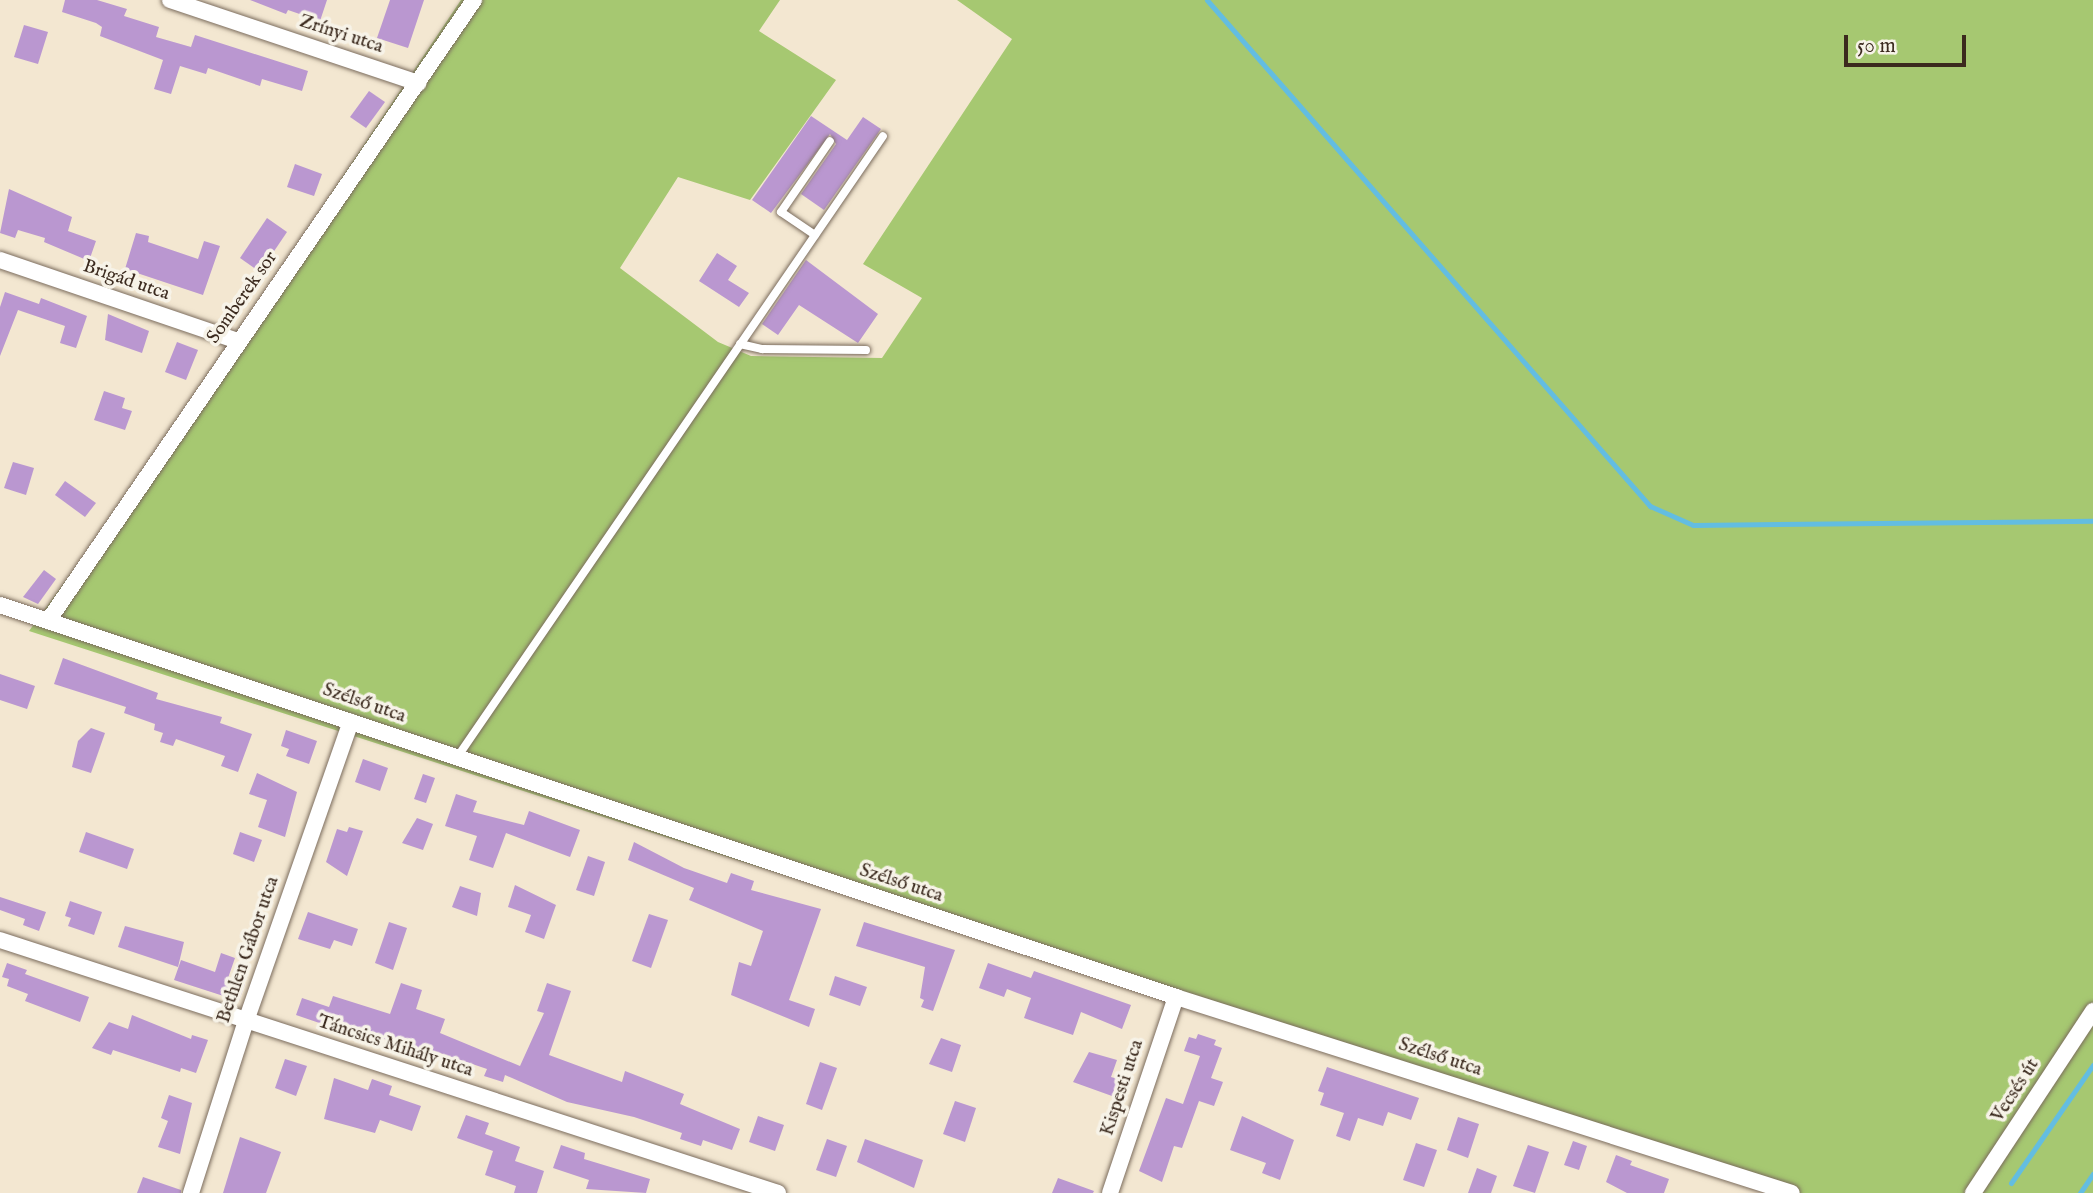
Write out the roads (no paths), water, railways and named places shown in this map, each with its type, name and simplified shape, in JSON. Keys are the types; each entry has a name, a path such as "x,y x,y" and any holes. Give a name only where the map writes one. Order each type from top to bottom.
{"street":[{"name":"Zrínyi utca","path":"170,0 418,83"},
{"name":"Somberek sor","path":"48,621 474,0"},
{"name":"Brigád utca","path":"0,260 239,341"},
{"name":"Szélső utca","path":"0,605 1176,997 1792,1193"},
{"name":"Bethlen Gábor utca","path":"191,1193 246,1021 351,722"},
{"name":"Táncsics Mihály utca","path":"0,940 779,1193"},
{"name":"Kispesti utca","path":"1110,1193 1176,997"},
{"name":"Vecsés út","path":"1978,1191 2093,1012"}],"lane":[{"path":"456,759 883,136"},
{"path":"815,234 781,212 830,141"},
{"path":"740,344 762,349 866,350"}],"waterway":[{"path":"1207,0 1650,506 1693,525 2093,521"},
{"path":"2011,1183 2093,1065"},
{"path":"2080,1193 2093,1174"}]}
